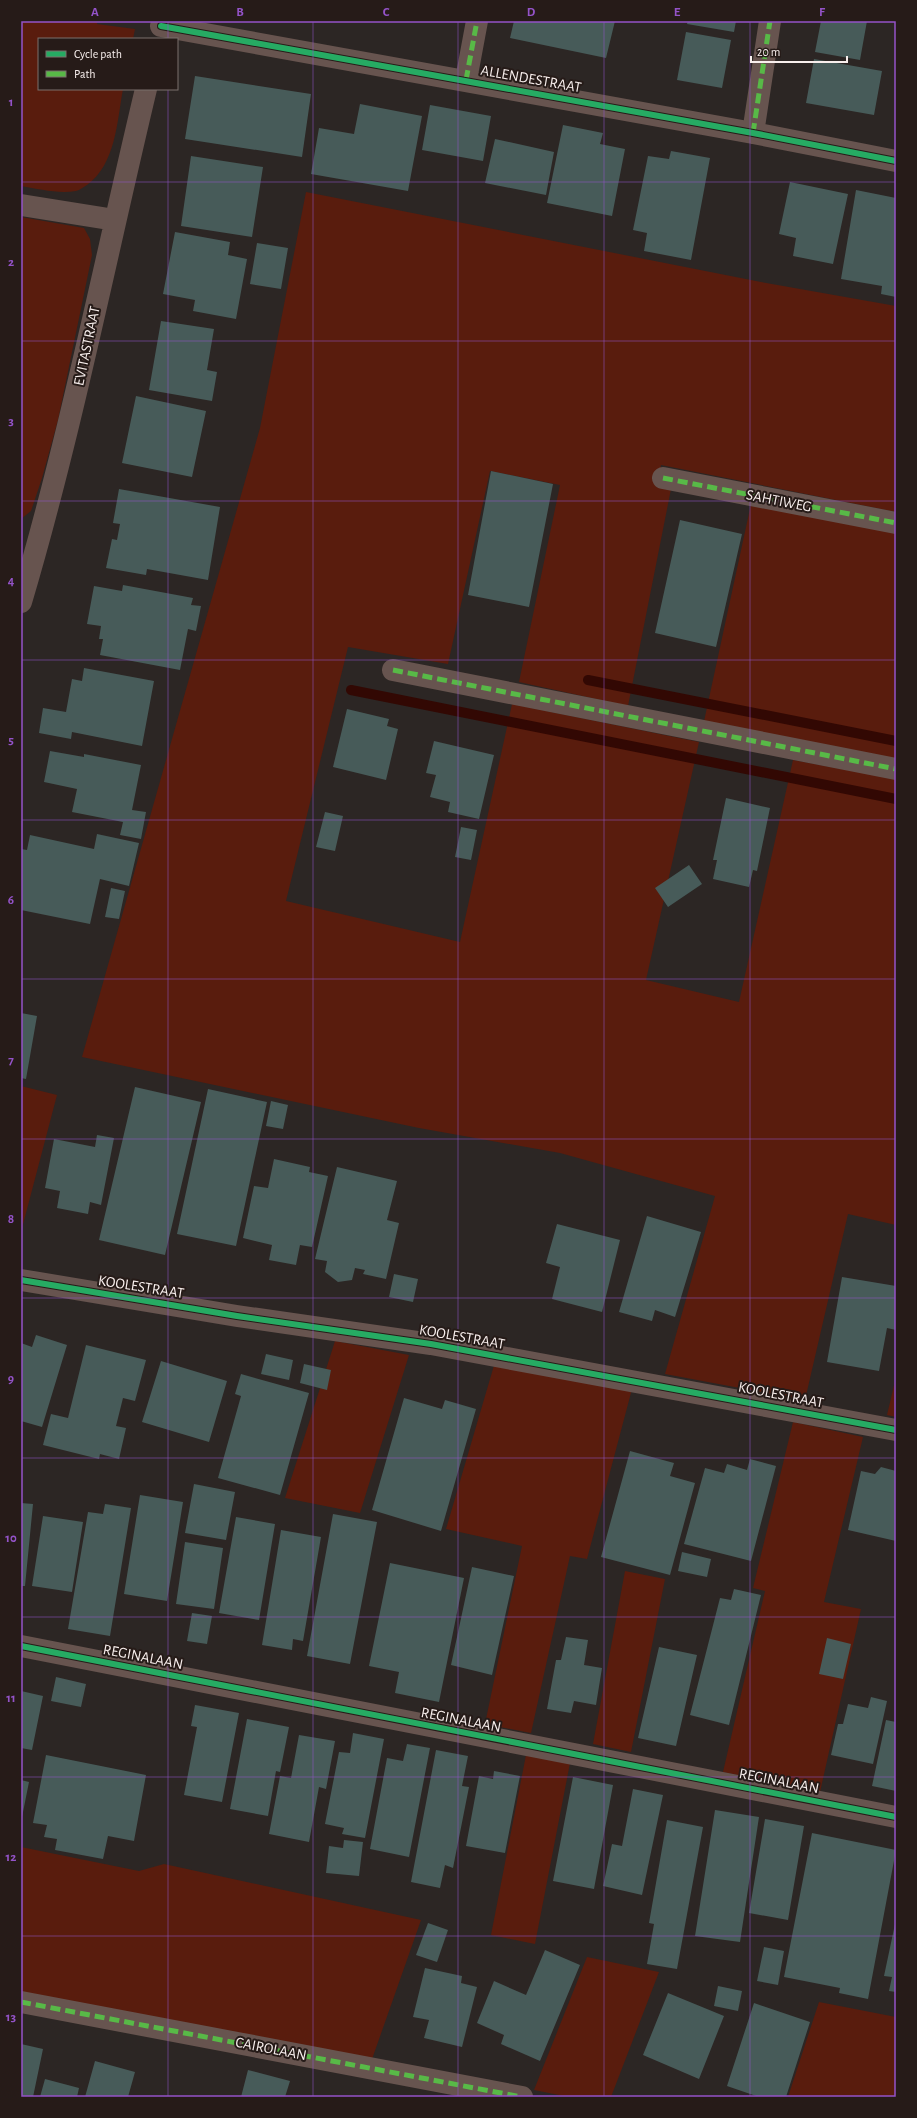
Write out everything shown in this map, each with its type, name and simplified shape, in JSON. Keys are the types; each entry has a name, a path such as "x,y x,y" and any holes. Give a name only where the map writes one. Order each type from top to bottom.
{"street":[{"path":"466,80 477,21"},
{"path":"753,133 770,21"},
{"name":"ALLENDESTRAAT","path":"161,29 466,80 896,161"},
{"name":"EVITASTRAAT","path":"21,602 30,538 79,384 115,220 146,90"},
{"path":"21,204 115,220"},
{"name":"SAHTIWEG","path":"663,478 896,523"},
{"path":"393,670 896,769"},
{"name":"KOOLESTRAAT","path":"21,1280 237,1316 438,1345 896,1430"},
{"name":"REGINALAAN","path":"21,1646 896,1818"},
{"name":"CAIROLAAN","path":"21,2002 522,2097"}],"shaded area":[{"path":"21,21 97,21 97,24 135,29 133,38 38,38 38,90 123,90 114,141 110,154 97,176 77,191 55,192 21,186"},
{"path":"306,192 761,282 896,306 896,512 661,465 657,487 671,489 628,706 519,682 560,485 490,471 448,664 348,647 286,901 460,942 512,704 699,742 646,980 739,1002 793,760 896,779 896,1225 848,1214 805,1400 665,1374 715,1196 560,1153 419,1128 82,1057 260,428"},
{"path":"21,217 84,228 90,239 92,255 58,420 31,511 21,519"},
{"path":"751,504 896,532 896,762 703,726"},
{"path":"21,1086 57,1095 21,1232"},
{"path":"335,1341 409,1355 360,1513 285,1498"},
{"path":"495,1362 632,1389 587,1559 570,1556 531,1733 485,1724 522,1546 446,1529"},
{"path":"896,1377 896,1417 887,1415"},
{"path":"793,1422 863,1437 824,1602 861,1609 820,1792 723,1772 765,1591 753,1588"},
{"path":"625,1571 665,1579 631,1752 593,1744"},
{"path":"526,1755 570,1763 535,1944 491,1935"},
{"path":"21,1847 139,1871 164,1864 421,1920 371,2062 21,1993"},
{"path":"587,1957 659,1972 611,2097 569,2097 534,2090"},
{"path":"819,2002 896,2017 896,2097 788,2097"}],"building":[{"path":"514,21 615,21 606,58 510,38"},
{"path":"688,21 736,21 734,32 687,24"},
{"path":"821,21 867,21 860,60 815,52"},
{"path":"686,32 731,40 722,88 677,80"},
{"path":"814,59 882,71 874,115 806,103"},
{"path":"195,76 311,94 302,157 185,139"},
{"path":"360,104 422,116 408,191 311,174 319,128 354,134"},
{"path":"430,105 491,116 483,161 422,150"},
{"path":"563,125 603,133 600,144 625,149 612,216 547,203"},
{"path":"495,139 554,152 546,195 485,183"},
{"path":"671,151 710,158 691,260 644,251 647,233 633,230 648,156 669,159"},
{"path":"191,156 263,167 252,237 181,226"},
{"path":"790,182 848,194 833,264 793,256 796,238 779,234"},
{"path":"856,190 896,198 896,297 881,294 882,286 841,279"},
{"path":"175,232 230,242 228,255 247,259 236,319 193,311 195,300 163,294"},
{"path":"257,243 288,248 281,289 250,284"},
{"path":"161,321 214,329 207,370 217,372 212,401 149,390"},
{"path":"136,396 206,411 192,477 122,463"},
{"path":"491,471 553,484 529,607 468,595"},
{"path":"119,489 220,507 208,580 147,569 146,575 106,568 112,539 117,540 120,524 113,523"},
{"path":"680,520 742,534 716,647 655,633"},
{"path":"123,585 193,598 191,605 201,606 196,631 188,629 180,670 100,655 103,639 99,639 101,626 87,624 94,586 122,591"},
{"path":"84,668 154,681 142,746 72,732 71,739 39,733 43,708 66,712 72,679 82,681"},
{"path":"347,709 389,719 387,726 398,729 386,780 333,767"},
{"path":"434,741 494,755 479,819 448,812 450,802 430,797 436,775 426,773"},
{"path":"50,751 84,757 84,754 141,765 132,810 146,812 141,839 120,835 123,822 72,812 77,789 44,782"},
{"path":"726,798 770,808 757,871 753,870 749,887 713,879 717,860 713,860"},
{"path":"325,812 343,816 335,851 316,847"},
{"path":"461,827 477,830 471,860 455,857"},
{"path":"97,834 139,843 129,886 100,879 90,924 21,910 21,849 27,850 30,835 94,849"},
{"path":"689,865 702,884 668,907 655,888"},
{"path":"111,888 125,891 119,919 105,917"},
{"path":"21,1013 37,1016 26,1079 21,1078"},
{"path":"135,1087 201,1102 165,1255 99,1240"},
{"path":"208,1089 267,1102 236,1246 177,1234"},
{"path":"271,1101 288,1105 283,1129 266,1126"},
{"path":"97,1135 114,1138 101,1205 90,1202 88,1214 57,1208 60,1191 45,1188 54,1139 95,1147"},
{"path":"274,1159 310,1167 309,1172 328,1176 312,1247 300,1245 296,1265 269,1260 272,1245 243,1238 254,1186 268,1188"},
{"path":"337,1167 397,1181 387,1220 399,1223 386,1279 363,1274 365,1270 355,1268 352,1280 338,1282 325,1272 327,1261 315,1259"},
{"path":"647,1216 701,1232 675,1317 655,1310 652,1321 619,1312"},
{"path":"557,1224 620,1240 602,1312 552,1299 560,1267 546,1263"},
{"path":"394,1274 418,1279 413,1302 389,1297"},
{"path":"842,1277 896,1286 896,1330 887,1328 879,1371 827,1362"},
{"path":"36,1335 67,1345 42,1427 21,1421 21,1343 32,1347"},
{"path":"86,1345 146,1360 135,1401 123,1398 116,1426 126,1428 119,1459 100,1454 99,1459 43,1445 51,1414 68,1418"},
{"path":"266,1354 293,1360 289,1380 261,1374"},
{"path":"161,1361 227,1381 209,1442 142,1422"},
{"path":"304,1364 331,1370 327,1390 300,1383"},
{"path":"241,1374 309,1393 280,1495 218,1478 241,1396 235,1394"},
{"path":"404,1398 442,1409 445,1400 476,1409 441,1531 372,1510"},
{"path":"630,1451 674,1463 670,1476 695,1483 670,1575 601,1557"},
{"path":"750,1459 776,1466 751,1561 684,1544 705,1468 724,1473 727,1464 747,1470"},
{"path":"881,1467 896,1471 896,1541 848,1530 861,1471 875,1474"},
{"path":"194,1484 235,1492 226,1540 185,1533"},
{"path":"140,1495 183,1502 167,1601 124,1594"},
{"path":"21,1503 33,1504 25,1586 21,1586"},
{"path":"105,1504 131,1508 110,1636 68,1629 88,1512 103,1514"},
{"path":"333,1514 377,1522 350,1664 307,1656"},
{"path":"43,1516 83,1522 72,1592 32,1586"},
{"path":"236,1517 275,1524 259,1620 219,1613"},
{"path":"281,1530 321,1537 303,1641 293,1639 292,1650 262,1645"},
{"path":"185,1542 223,1548 214,1609 176,1604"},
{"path":"682,1552 711,1559 707,1577 678,1571"},
{"path":"390,1563 464,1578 439,1702 395,1693 399,1672 369,1666"},
{"path":"472,1567 514,1576 492,1675 451,1665"},
{"path":"734,1589 761,1595 729,1725 690,1715 720,1598 731,1600"},
{"path":"192,1613 212,1616 207,1644 187,1641"},
{"path":"566,1637 588,1640 584,1665 602,1668 596,1705 574,1701 571,1713 547,1709 556,1660 561,1660"},
{"path":"827,1638 851,1644 843,1679 819,1674"},
{"path":"659,1647 697,1655 676,1746 638,1738"},
{"path":"56,1677 86,1684 81,1707 51,1701"},
{"path":"21,1691 43,1696 32,1750 21,1748"},
{"path":"871,1697 887,1701 873,1764 831,1755 838,1724 843,1724 848,1704 868,1708"},
{"path":"195,1705 239,1713 222,1802 184,1795 197,1727 191,1726"},
{"path":"247,1719 289,1727 280,1772 276,1771 268,1816 230,1809"},
{"path":"886,1720 896,1722 896,1791 872,1786"},
{"path":"353,1733 384,1739 365,1838 342,1834 344,1828 325,1824 339,1752 350,1753"},
{"path":"299,1735 335,1741 326,1789 319,1787 309,1842 269,1834 280,1776 291,1778"},
{"path":"407,1744 430,1748 409,1857 370,1849 387,1758 403,1761"},
{"path":"436,1750 468,1756 462,1786 469,1787 453,1868 445,1865 440,1888 411,1882"},
{"path":"46,1755 146,1775 134,1841 108,1836 103,1859 55,1850 57,1839 44,1837 47,1825 33,1823"},
{"path":"494,1771 520,1776 505,1853 466,1846 479,1776 493,1779"},
{"path":"573,1777 613,1785 594,1889 553,1881"},
{"path":"21,1780 29,1782 22,1817 21,1817"},
{"path":"633,1789 663,1795 642,1895 603,1886 612,1844 622,1846"},
{"path":"715,1810 759,1817 740,1942 695,1936"},
{"path":"765,1819 804,1826 788,1920 749,1913"},
{"path":"667,1820 703,1827 677,1969 647,1964 654,1924 649,1923"},
{"path":"812,1833 896,1850 868,1999 839,1993 840,1988 784,1977"},
{"path":"344,1840 363,1842 359,1876 326,1873 329,1846 343,1848"},
{"path":"428,1923 448,1930 437,1962 416,1955"},
{"path":"895,1924 896,1992 889,1991 892,1977 884,1976"},
{"path":"764,1947 784,1951 778,1985 757,1981"},
{"path":"545,1950 580,1965 540,2061 501,2044 504,2035 477,2023 494,1981 526,1995"},
{"path":"425,1968 462,1976 461,1983 477,1987 462,2047 424,2038 429,2020 413,2017"},
{"path":"718,1986 742,1991 738,2011 714,2006"},
{"path":"668,1993 724,2016 699,2079 643,2055"},
{"path":"754,2003 810,2022 786,2097 759,2097 727,2086"},
{"path":"21,2044 43,2049 33,2097 21,2097"},
{"path":"95,2061 135,2072 128,2097 85,2097"},
{"path":"248,2070 290,2081 285,2097 241,2097"},
{"path":"45,2079 79,2088 77,2097 40,2097"}],"waterway":[{"path":"588,680 896,741"},
{"path":"351,690 896,799"}],"marked path":[{"path":"466,80 477,21"},
{"path":"753,133 770,21"},
{"path":"663,478 896,523"},
{"path":"393,670 896,769"},
{"path":"21,2002 522,2097"}],"cycle path":[{"path":"161,26 753,133 896,161"},
{"path":"21,1280 237,1316 431,1344 896,1430"},
{"path":"21,1646 896,1817"}]}
